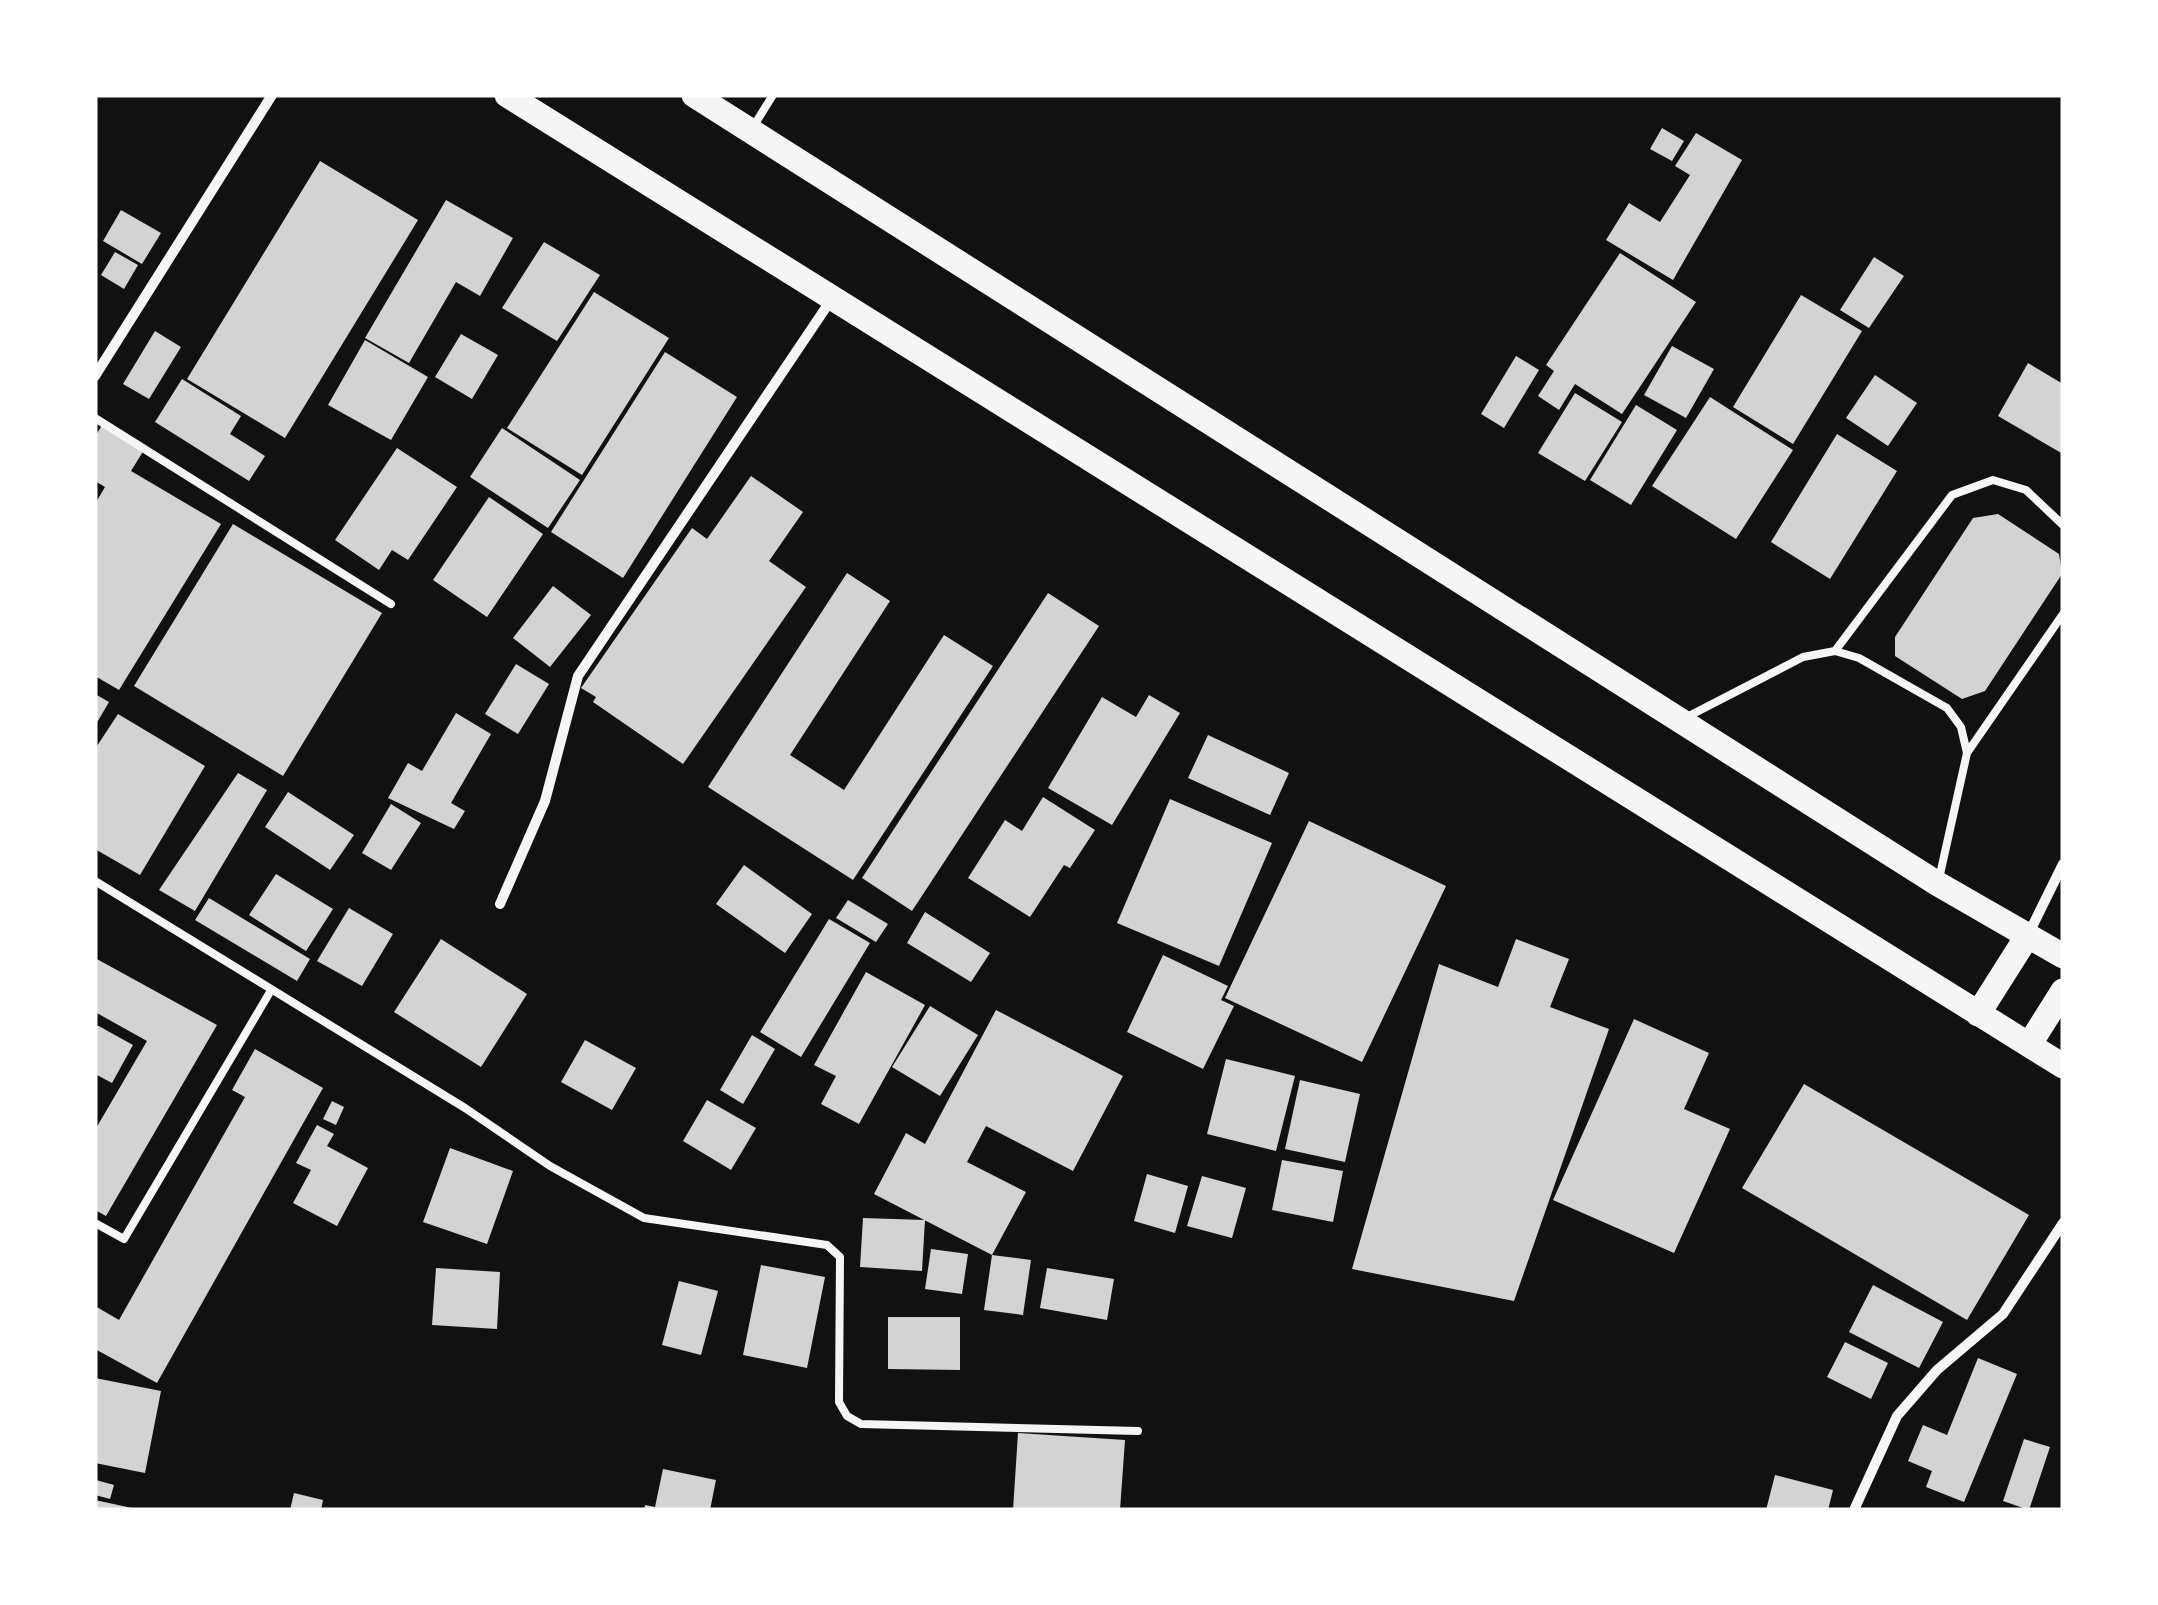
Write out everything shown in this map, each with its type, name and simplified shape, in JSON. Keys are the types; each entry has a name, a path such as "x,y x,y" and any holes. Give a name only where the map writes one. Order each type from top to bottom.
{"main road":[{"path":"507,95 2063,1066"},
{"path":"694,95 1938,884 2063,956"},
{"path":"1978,1014 2028,935"},
{"path":"2029,1045 2063,991"}],"street":[{"path":"95,376 272,95"},
{"path":"500,904 544,802 578,676 831,299"},
{"path":"2028,935 2063,864"},
{"path":"1854,1510 1897,1416 1937,1370 2003,1314 2063,1224"}],"lane":[{"path":"751,131 773,95"},
{"path":"95,418 392,604"},
{"path":"1835,651 1952,495 1993,480 2026,490 2063,525"},
{"path":"1938,884 1967,753 2063,614"},
{"path":"1680,720 1802,657 1835,651 1859,658 1946,708 1961,727 1967,753"},
{"path":"95,882 465,1108 550,1166 644,1218 827,1245 840,1258 839,1402 847,1416 861,1424 1138,1431"},
{"path":"95,1223 124,1240 270,992"}],"building":[{"path":"1662,128 1684,141 1672,161 1650,149"},
{"path":"1696,133 1742,160 1673,280 1606,240 1629,203 1660,222 1690,175 1675,166"},
{"path":"320,161 418,220 285,438 187,379"},
{"path":"446,200 513,238 480,296 456,282 409,363 365,338"},
{"path":"121,210 161,233 142,264 103,241"},
{"path":"544,242 600,275 557,341 502,308"},
{"path":"115,252 138,265 124,289 101,275"},
{"path":"1620,253 1696,302 1622,414 1575,384 1559,410 1538,396 1554,371 1546,365"},
{"path":"1874,257 1904,276 1869,328 1840,310"},
{"path":"594,292 669,338 582,475 507,428"},
{"path":"1801,295 1862,331 1793,444 1733,407"},
{"path":"155,331 181,347 149,399 123,384"},
{"path":"461,334 498,355 472,399 435,377"},
{"path":"365,340 428,377 391,440 328,405"},
{"path":"1672,346 1714,369 1686,418 1644,395"},
{"path":"665,352 737,397 623,578 551,532"},
{"path":"1516,356 1539,370 1504,428 1481,414"},
{"path":"2028,363 2063,384 2063,454 1998,416"},
{"path":"1875,375 1917,403 1888,446 1846,418"},
{"path":"182,379 241,416 230,434 265,456 249,481 155,422"},
{"path":"1575,393 1622,422 1585,481 1538,453"},
{"path":"1710,397 1793,450 1736,539 1652,486"},
{"path":"1636,405 1677,430 1631,505 1590,480"},
{"path":"102,425 144,450 131,471 221,524 119,690 95,676 95,504 105,487 95,481 95,437"},
{"path":"502,428 580,480 548,528 470,477"},
{"path":"1837,434 1897,471 1830,579 1771,542"},
{"path":"397,448 457,487 408,560 392,550 379,570 335,540"},
{"path":"751,476 803,512 769,561 806,587 683,764 593,702 596,697 581,688 692,528 707,539"},
{"path":"489,497 543,534 487,617 433,580"},
{"path":"1998,514 2059,554 2062,574 1985,691 1962,699 1895,656 1895,637 1973,518"},
{"path":"233,524 382,613 283,776 134,686"},
{"path":"847,573 890,601 790,755 844,790 944,635 993,666 853,880 708,787"},
{"path":"553,586 591,615 550,667 513,638"},
{"path":"1048,593 1099,626 912,911 862,878"},
{"path":"516,664 549,684 518,734 485,714"},
{"path":"95,694 109,702 95,726"},
{"path":"1149,695 1180,713 1112,825 1048,788 1102,697 1136,717"},
{"path":"456,713 491,734 451,803 465,811 454,829 388,798 408,763 422,771"},
{"path":"118,714 205,766 140,875 95,849 95,749"},
{"path":"1208,735 1289,773 1270,815 1188,778"},
{"path":"238,773 267,790 195,911 159,890"},
{"path":"288,792 354,835 330,870 265,827"},
{"path":"1043,797 1095,830 1070,868 1064,865 1030,917 968,878 1005,820 1022,831"},
{"path":"1170,799 1272,843 1219,966 1117,923"},
{"path":"391,804 421,823 391,870 362,853"},
{"path":"1309,821 1446,886 1362,1062 1225,998"},
{"path":"744,865 812,914 785,953 716,904"},
{"path":"276,874 333,909 306,951 249,915"},
{"path":"209,898 310,959 297,981 195,920"},
{"path":"848,900 888,924 876,942 836,918"},
{"path":"349,908 393,934 362,986 317,961"},
{"path":"925,912 990,953 971,982 907,943"},
{"path":"829,919 870,943 801,1057 760,1032"},
{"path":"441,939 527,994 481,1067 394,1012"},
{"path":"1516,939 1569,959 1550,1007 1609,1029 1514,1301 1352,1269 1439,964 1498,987"},
{"path":"1163,955 1228,986 1221,1000 1234,1006 1203,1069 1127,1032"},
{"path":"95,958 217,1025 106,1216 95,1210 95,1130 147,1041 95,1012"},
{"path":"866,972 925,1005 859,1124 821,1104 836,1076 814,1065"},
{"path":"930,1006 978,1035 940,1096 892,1067"},
{"path":"996,1010 1123,1076 1073,1171 986,1126 967,1162 1026,1192 992,1255 874,1194 906,1133 925,1144"},
{"path":"1634,1019 1709,1053 1684,1109 1730,1129 1674,1253 1553,1200"},
{"path":"95,1024 133,1045 112,1083 95,1074"},
{"path":"752,1035 775,1049 743,1104 720,1090"},
{"path":"585,1040 636,1068 612,1110 561,1082"},
{"path":"255,1049 323,1088 157,1383 95,1349 95,1306 119,1320 245,1097 232,1090"},
{"path":"1226,1059 1295,1076 1276,1151 1207,1134"},
{"path":"1300,1080 1360,1094 1345,1162 1285,1149"},
{"path":"1804,1084 2029,1215 1967,1320 1742,1188"},
{"path":"707,1100 756,1128 731,1170 683,1141"},
{"path":"332,1101 344,1107 336,1125 323,1119"},
{"path":"317,1125 334,1134 327,1146 368,1168 337,1226 293,1203 311,1170 296,1163"},
{"path":"450,1148 513,1171 487,1244 423,1222"},
{"path":"1282,1160 1343,1171 1333,1222 1272,1210"},
{"path":"1147,1174 1188,1186 1175,1233 1134,1221"},
{"path":"1202,1176 1246,1188 1232,1238 1187,1226"},
{"path":"863,1218 925,1220 922,1271 860,1267"},
{"path":"931,1249 968,1254 962,1294 925,1289"},
{"path":"992,1255 1031,1260 1023,1315 984,1310"},
{"path":"761,1265 825,1277 807,1368 743,1355"},
{"path":"436,1268 500,1272 497,1329 432,1325"},
{"path":"1047,1268 1114,1279 1107,1320 1040,1308"},
{"path":"679,1281 718,1291 701,1355 662,1345"},
{"path":"1873,1285 1943,1322 1919,1368 1849,1332"},
{"path":"888,1317 960,1317 960,1370 888,1369"},
{"path":"1845,1342 1888,1363 1871,1399 1827,1377"},
{"path":"1978,1358 2017,1374 1964,1502 1926,1487 1932,1471 1908,1461 1923,1425 1947,1435"},
{"path":"95,1378 161,1391 145,1473 95,1463"},
{"path":"1018,1433 1125,1440 1120,1510 1013,1510"},
{"path":"2024,1439 2050,1447 2029,1510 2003,1501"},
{"path":"663,1469 716,1480 710,1510 644,1510 645,1505 655,1507"},
{"path":"1775,1475 1833,1490 1828,1510 1766,1510"},
{"path":"96,1480 114,1485 110,1499 95,1495"},
{"path":"294,1493 323,1500 321,1510 290,1510"},
{"path":"95,1500 132,1508 132,1510 95,1510"}]}
